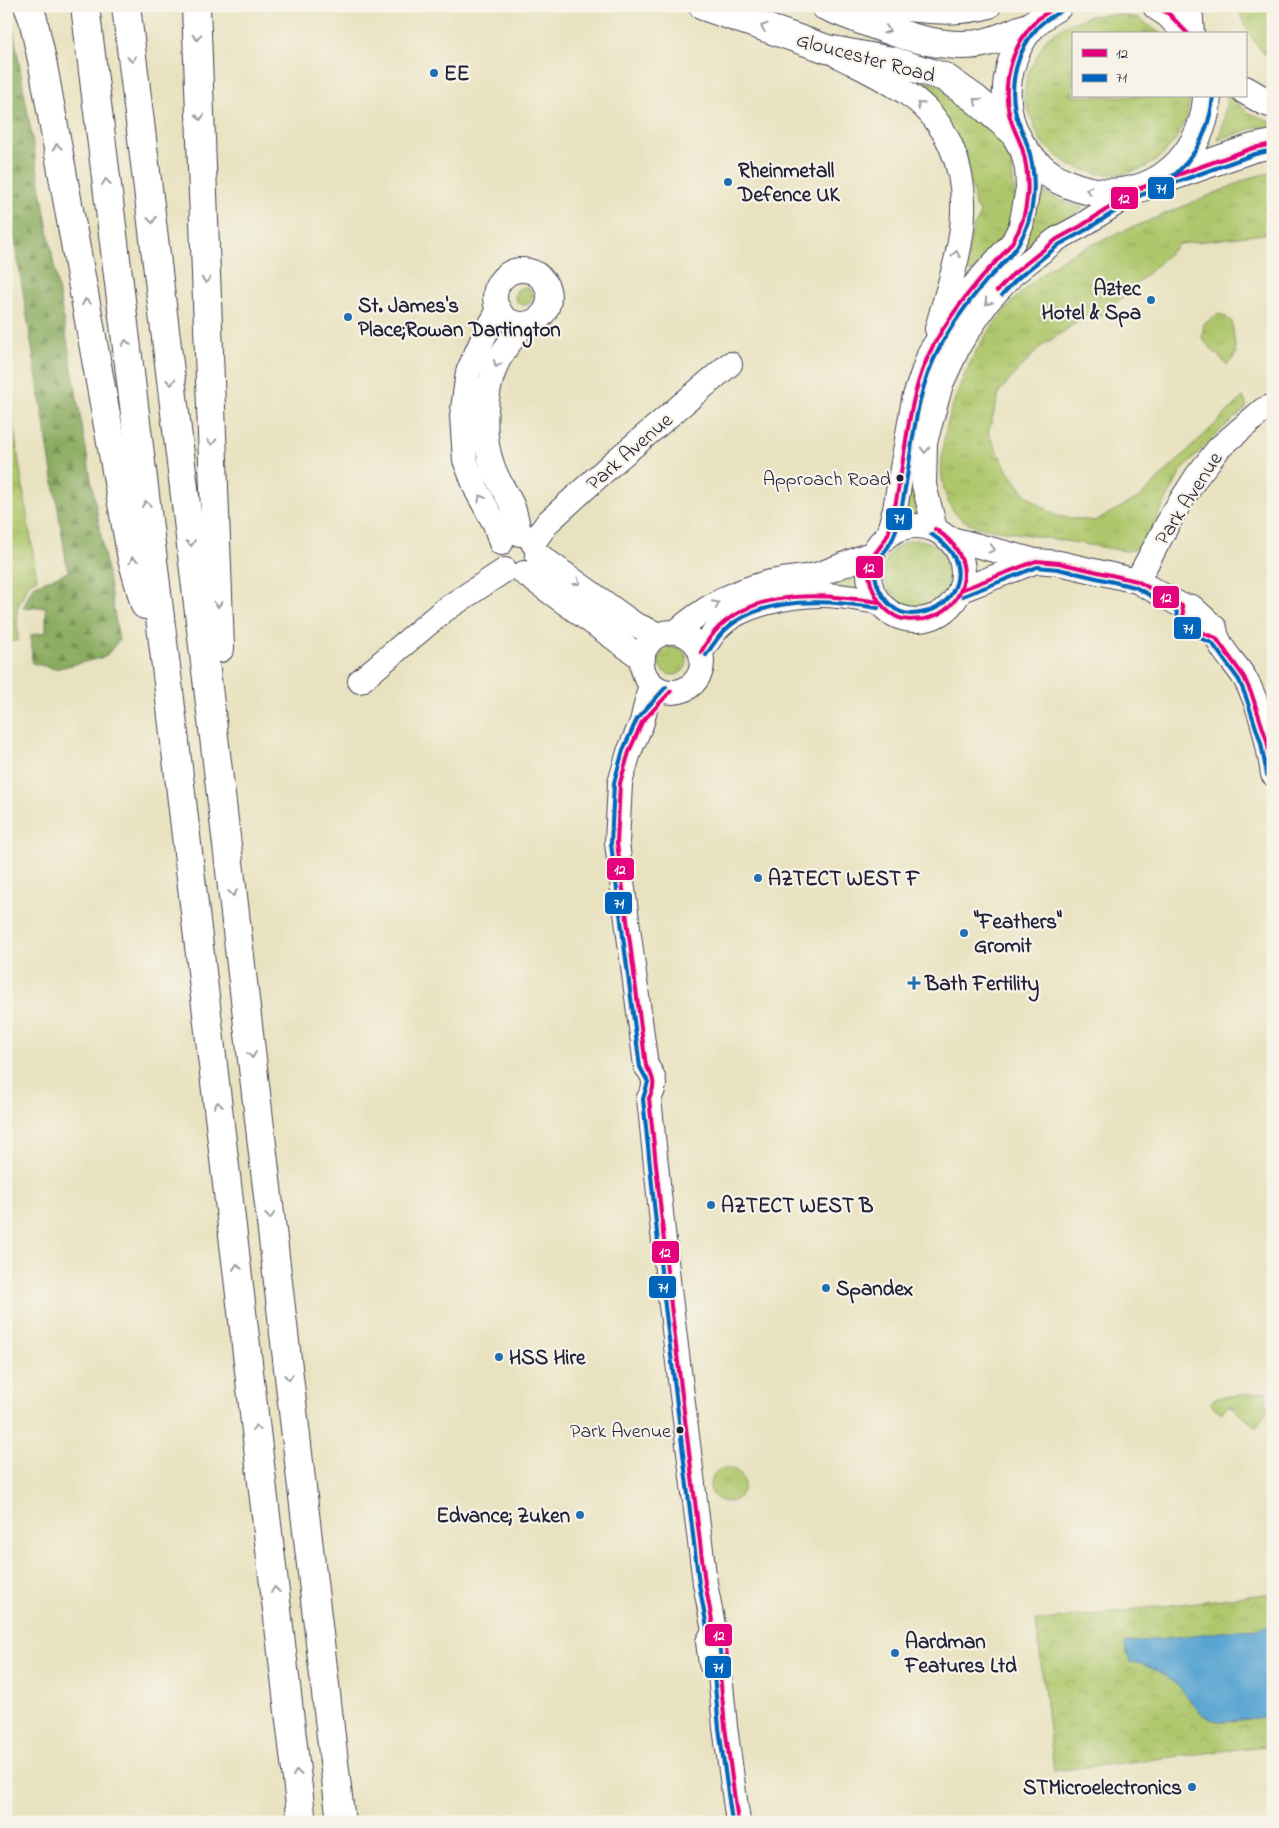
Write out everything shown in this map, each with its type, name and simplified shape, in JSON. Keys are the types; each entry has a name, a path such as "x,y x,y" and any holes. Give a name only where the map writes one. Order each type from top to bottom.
{"main road":[{"path":"28,6 33,19 42,60 132,560 169,691"},
{"path":"196,6 227,845"},
{"name":"Gloucester Road","path":"703,6 827,49 892,61 944,77 974,98 1018,139 1032,160 1059,181 1093,192 1115,194 1146,186"},
{"name":"Gloucester Road","path":"825,6 888,31 943,44 986,42 1045,14"},
{"path":"1157,6 1169,14 1186,32"},
{"path":"126,8 227,845 341,1822"},
{"path":"85,12 169,691 302,1822"},
{"path":"1018,139 1008,109 1008,81 1011,64 1021,42 1045,14"},
{"path":"1246,91 1273,104"},
{"path":"1146,186 1176,166 1191,148 1201,128 1207,108 1207,98"},
{"path":"1146,186 1253,148 1273,144"}],"street":[{"path":"874,6 942,11 968,11 990,6"},
{"path":"1190,6 1192,32"},
{"path":"827,49 908,94 918,102 938,124 956,156 959,170 963,213 957,255 930,352 914,399 895,509 888,535"},
{"path":"930,352 971,289 1013,242 1021,226 1028,188 1027,168 1018,139"},
{"path":"1146,186 1057,239 1013,274 988,301 960,344 941,384 925,442 924,485 941,533 960,553 964,571 961,590 953,603 942,613 929,619 908,621 892,614 878,602 871,586 869,570 873,553 888,535 902,528 919,526 941,533 1036,561 1059,562 1137,580 1182,606 1192,607 1215,628 1216,638 1244,677 1252,696 1267,741 1273,774"},
{"path":"525,270 542,278 547,286 548,304 540,318 524,324 516,323 508,319 499,310 496,298 497,289 501,281 508,275 516,271 525,270"},
{"path":"499,310 484,336 468,372 462,416 464,460 477,491 495,524 520,553 642,659"},
{"path":"524,324 504,349 496,364 486,417 488,452 493,468 513,507 520,553 634,624 668,633 687,635 695,642 701,652 702,665 694,682 680,690 661,687 643,668 642,659 650,642 668,633 690,620 714,604 735,594 762,584 815,575 873,553"},
{"name":"Park Avenue","path":"360,681 443,611 520,553 548,522 627,451 730,364"},
{"name":"Park Avenue","path":"1137,580 1174,512 1197,476 1219,448 1263,410 1273,406"},
{"path":"961,590 1036,561"},
{"path":"701,652 719,627 737,613 758,605 783,599 820,595 878,602"},
{"path":"661,687 642,722 629,752 620,783 618,843 646,1066 639,1074 641,1091 649,1098 669,1289 705,1583 714,1631 725,1640 728,1663 720,1674 738,1822"}],"green space":[{"path":"1238,6 1273,6 1273,63 1251,37 1243,22"},
{"path":"6,14 13,28 119,640 105,657 55,669 32,663 31,635 46,632 46,607 23,608 33,586 68,572 6,186"},
{"path":"1117,14 1138,18 1158,32 1072,32 1072,98 1190,98 1186,120 1175,140 1162,156 1146,167 1123,174 1098,174 1069,165 1040,141 1024,98 1027,75 1046,39 1064,26 1090,16"},
{"path":"896,70 939,86 995,131 1011,161 1015,198 1012,216 1006,232 974,272 965,271 973,226 978,221 980,211 975,207 973,189"},
{"path":"1227,98 1232,98 1249,113 1273,122 1273,126 1257,127 1218,140 1224,120"},
{"path":"1273,172 1273,233 1179,244 1098,320 1091,313 1039,348 1000,391 988,433 1006,468 1026,495 1056,516 1095,521 1140,497 1243,397 1246,408 1215,435 1182,470 1143,544 1134,550 1126,551 980,527 967,522 957,515 946,497 942,475 943,450 948,423 956,397 976,351 1015,299 1046,271 1072,253 1253,177"},
{"path":"1041,190 1064,202 1083,208 1038,239 994,275 1036,206"},
{"path":"520,287 528,287 533,292 531,303 520,305 515,300 515,292"},
{"path":"1219,314 1232,322 1236,355 1227,365 1202,337 1204,324"},
{"path":"6,377 37,579 28,584 17,609 18,641 6,641"},
{"path":"911,463 922,519 905,521"},
{"path":"917,540 930,543 940,550 947,560 950,573 947,586 940,596 930,603 917,606 904,603 894,596 887,586 884,573 887,560 894,550 904,543"},
{"path":"863,571 865,590 825,586 825,582 846,578"},
{"path":"673,647 683,651 687,661 683,671 673,675 663,671 659,661 663,651"},
{"path":"1266,1392 1267,1411 1256,1427 1229,1405 1222,1413 1211,1403 1215,1398"},
{"path":"727,1468 734,1469 739,1473 743,1478 743,1492 739,1497 734,1501 727,1502 720,1501 715,1497 711,1492 710,1485 711,1478 715,1473 720,1469"},
{"path":"1273,1593 1273,1745 1054,1771 1036,1621"}],"water":[{"path":"1273,1626 1273,1716 1230,1721 1212,1720 1206,1717 1170,1679 1144,1665 1130,1662 1124,1643"}],"transit line":[{"name":"12","path":"935,529 945,536 958,552 964,574 959,594 953,603 935,616 917,620 898,618 885,608 876,597 869,571 874,555 887,536 895,508 916,389 934,344 961,302 1002,256 1019,230 1026,208 1028,183 1022,148 1009,113 1007,101 1008,77 1015,54 1026,32 1039,18 1058,6"},
{"name":"12","path":"1157,6 1169,14 1186,32"},
{"name":"71","path":"931,534 944,544 954,557 957,575 953,592 948,599 934,609 916,614 901,612 886,601 883,596 876,579 875,568 878,560 889,546 897,525 904,497 918,409 930,367 961,313 1018,245 1029,221 1032,209 1033,169 1031,157 1015,110 1013,99 1014,77 1020,55 1031,35 1043,22 1061,11"},
{"name":"71","path":"1153,190 1177,173 1195,151 1207,126 1213,98"},
{"name":"12","path":"997,291 1013,274 1057,239 1081,226 1138,189 1253,148 1273,144"},
{"name":"71","path":"1002,295 1017,279 1060,244 1141,195 1255,154 1273,150"},
{"name":"12","path":"961,590 1036,561 1059,563 1137,581 1182,606 1184,617 1205,634 1216,638 1244,677 1267,741 1273,773"},
{"name":"71","path":"963,596 1037,567 1058,569 1135,587 1176,610 1179,621 1202,639 1212,643 1239,680 1261,743 1267,775"},
{"name":"12","path":"701,652 716,630 736,614 774,600 817,596 879,602"},
{"name":"71","path":"706,655 722,633 737,620 775,606 817,602 878,608"},
{"name":"71","path":"666,687 637,719 623,750 614,783 611,844 640,1067 648,1082 643,1099 663,1290 699,1584 708,1633 719,1643 721,1661 714,1675 732,1822"},
{"name":"12","path":"671,691 642,722 629,752 620,783 617,843 646,1066 653,1082 653,1089 649,1098 669,1289 705,1583 714,1631 725,1640 728,1663 720,1674 738,1822"}],"place":[{"name":"EE","path":"434,73"},
{"name":"Rheinmetall Defence UK","path":"728,182"},
{"name":"Aztec Hotel & Spa","path":"1151,300"},
{"name":"St. James's Place;Rowan Dartington","path":"348,317"},
{"name":"Approach Road","path":"900,478"},
{"name":"AZTECT WEST F","path":"758,878"},
{"name":"\"Feathers\" Gromit","path":"964,933"},
{"name":"Bath Fertility","path":"914,983"},
{"name":"AZTECT WEST B","path":"711,1205"},
{"name":"Spandex","path":"826,1288"},
{"name":"HSS Hire","path":"499,1357"},
{"name":"Park Avenue","path":"680,1430"},
{"name":"Edvance; Zuken","path":"580,1515"},
{"name":"Aardman Features Ltd","path":"895,1653"},
{"name":"STMicroelectronics","path":"1192,1787"}]}
